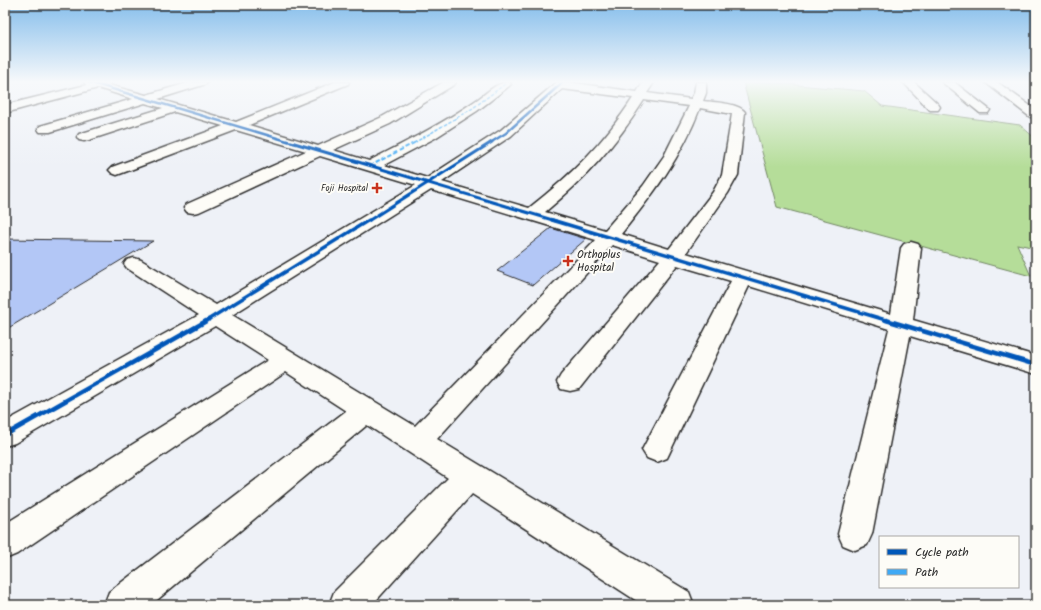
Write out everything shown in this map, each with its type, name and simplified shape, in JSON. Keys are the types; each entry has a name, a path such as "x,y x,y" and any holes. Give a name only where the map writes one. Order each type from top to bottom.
{"street":[{"path":"45,129 108,110"},
{"path":"84,137 168,110"},
{"path":"184,110 674,256 1036,366"},
{"path":"117,170 274,110"},
{"path":"193,208 322,151 385,121 403,110"},
{"path":"370,166 430,135 469,110"},
{"path":"5,435 215,316 430,183 506,133 531,110"},
{"path":"532,214 570,182 600,150 630,110"},
{"path":"418,441 609,237 649,189 671,156 693,110"},
{"path":"570,382 674,256 720,194 730,175 739,112 734,110"},
{"path":"1029,110 1034,114"},
{"path":"855,534 901,325 911,248"},
{"path":"134,264 215,316 418,441 676,605"},
{"path":"657,450 743,278"},
{"path":"5,543 287,360"},
{"path":"122,605 366,410"},
{"path":"347,605 470,475"}],"green space":[{"path":"751,110 914,110 1020,125 1036,139 1036,248 1017,244 1031,276 777,207"}],"building":[{"path":"551,228 586,239 533,285 497,271"},
{"path":"5,239 153,241 5,330"}],"marked path":[{"path":"370,166 430,135 469,110"}],"cycle path":[{"path":"184,110 1036,365"},
{"path":"5,435 215,316 430,183 506,133 531,110"}],"place":[{"name":"Foji Hospital","path":"377,188"},
{"name":"Orthoplus Hospital","path":"568,261"}]}
